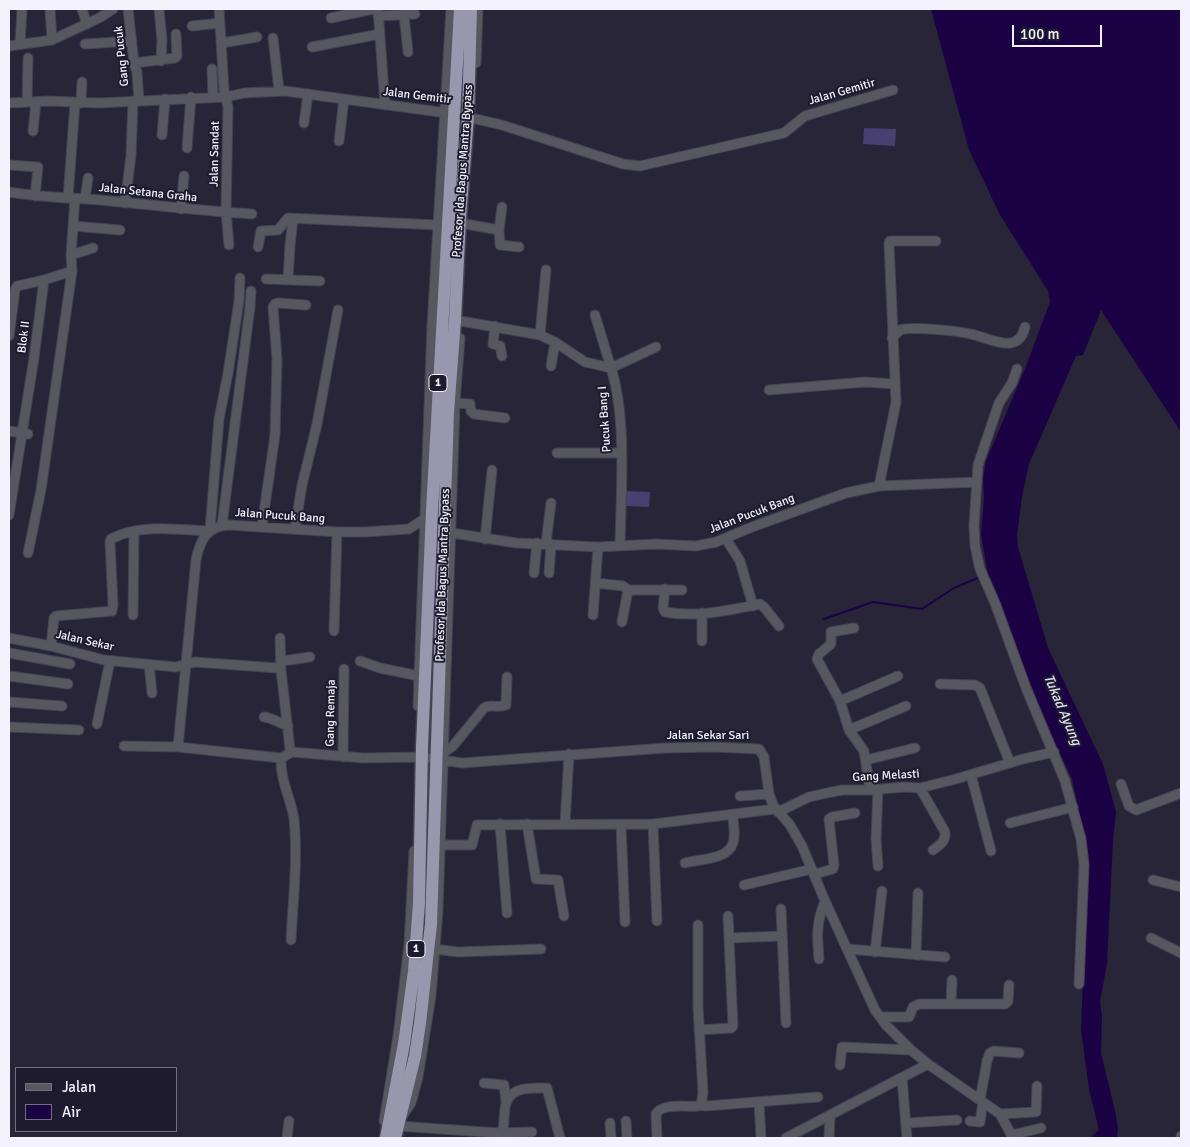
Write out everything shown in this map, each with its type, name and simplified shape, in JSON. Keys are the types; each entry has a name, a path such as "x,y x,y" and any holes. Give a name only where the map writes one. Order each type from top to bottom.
{"highway":[{"name":"Profesor Ida Bagus Mantra Bypass","path":"393,1131 415,1056 429,946 441,757 448,533 440,460 437,326 448,203 450,113 460,9"},
{"name":"Profesor Ida Bagus Mantra Bypass","path":"393,1131 418,933 419,757 425,595 458,321 460,218 471,117 471,9"}],"street":[{"path":"20,44 22,9"},
{"path":"50,9 52,40"},
{"path":"82,9 86,24"},
{"path":"9,46 52,40 113,9"},
{"name":"Gang Pucuk","path":"125,203 131,156 137,72 134,64 128,9"},
{"path":"159,9 162,40 161,60"},
{"name":"Jalan Sandat","path":"219,9 228,107 226,212 229,245"},
{"path":"419,757 419,676 425,595 424,519 437,326 438,225 450,113 451,9"},
{"path":"448,533 458,321 466,224 478,9"},
{"path":"376,11 380,34 385,105"},
{"path":"331,18 376,11 404,15 415,14"},
{"path":"404,15 408,52"},
{"path":"192,26 220,23"},
{"path":"134,64 177,57 176,34"},
{"path":"312,47 380,34"},
{"path":"222,43 257,37"},
{"path":"273,38 279,90"},
{"path":"84,44 132,41"},
{"path":"28,58 34,131"},
{"path":"212,69 212,97"},
{"path":"28,553 41,490 72,271 73,226 71,198 78,103 82,82"},
{"name":"Jalan Gemitir","path":"9,102 48,101 78,103 136,101 212,97 226,92 244,93 279,90 471,117 623,164 640,166 784,133 805,116 893,90"},
{"path":"304,123 308,94"},
{"path":"187,148 191,98"},
{"path":"162,135 165,99"},
{"path":"339,141 344,99"},
{"path":"9,165 38,167 35,196"},
{"path":"181,210 184,176"},
{"path":"85,199 88,178"},
{"path":"9,194 71,198"},
{"name":"Jalan Setana Graha","path":"71,198 181,210 252,214"},
{"path":"502,207 499,230 500,245 519,247"},
{"path":"258,247 261,231 278,230 288,218 438,225"},
{"path":"288,279 293,219"},
{"path":"466,224 499,230"},
{"path":"73,226 120,230"},
{"path":"879,486 896,402 889,242 936,241"},
{"path":"71,255 93,248"},
{"path":"540,335 546,270"},
{"path":"9,336 17,286 72,271"},
{"path":"178,747 196,560 202,540 209,530 219,418 228,373 240,278"},
{"path":"266,278 320,281"},
{"name":"Blok II","path":"9,515 25,433 44,280"},
{"path":"222,525 251,291"},
{"path":"262,526 275,435 277,359 273,307 275,304 306,305"},
{"path":"295,529 302,484 316,430 338,310"},
{"path":"595,315 611,368 656,347"},
{"name":"Pucuk Bang I","path":"458,321 540,335 555,342 585,362 611,368 616,382 621,452 620,546"},
{"path":"495,326 493,344 500,346 502,356"},
{"path":"892,338 901,330 918,329 971,334 1002,344 1021,338 1025,327"},
{"path":"551,366 555,342"},
{"path":"1017,369 1012,383 999,403 978,465 974,525 975,546 980,569 986,580 1026,688 1054,752 1073,807 1084,852 1079,984"},
{"path":"769,390 866,382 895,384"},
{"path":"455,403 471,404 471,412 474,414 505,418"},
{"path":"9,431 25,433 24,465"},
{"path":"557,453 621,452"},
{"path":"485,539 492,470"},
{"name":"Jalan Pucuk Bang","path":"448,533 510,542 598,547 656,544 696,546 726,538 846,493 879,486 976,482"},
{"path":"534,573 545,543 551,504"},
{"name":"Jalan Pucuk Bang","path":"209,530 222,525 337,532 409,529 424,519"},
{"path":"51,646 54,618 56,616 112,611 110,542 114,537 134,531 209,530"},
{"path":"133,615 134,531"},
{"path":"334,631 337,532"},
{"path":"726,538 740,561 753,606"},
{"path":"545,543 548,572"},
{"path":"593,615 598,547"},
{"path":"596,583 623,586 628,590 682,590"},
{"path":"665,589 663,608 665,612 723,612 762,605 779,626"},
{"path":"622,622 628,590"},
{"path":"702,613 702,641"},
{"path":"854,628 831,632 831,644 817,657 840,701 850,730 864,751 874,790 878,866"},
{"name":"Jalan Sekar","path":"9,638 51,646 110,661 176,667 195,662 204,662 277,668 310,657"},
{"path":"124,746 178,747 281,758 292,752 290,749 281,666 280,638"},
{"path":"9,653 70,664"},
{"path":"98,724 110,661"},
{"path":"360,661 380,668 419,676"},
{"path":"149,665 152,693"},
{"name":"Gang Remaja","path":"343,757 344,669"},
{"path":"9,676 68,684"},
{"path":"840,701 898,676"},
{"path":"393,1131 411,1103 417,1082 429,1007 435,949 440,845 441,757 453,746 484,708 506,705 507,677"},
{"path":"940,684 974,685 980,688 1010,762"},
{"path":"9,702 62,706"},
{"path":"850,730 906,706"},
{"path":"264,717 288,726"},
{"path":"9,727 79,730"},
{"name":"Jalan Sekar Sari","path":"292,752 343,757 441,757 462,762 666,748 760,749 764,756 769,794 777,810 796,835 814,871 825,901 870,1001 880,1017 911,1050 928,1064 1000,1114"},
{"path":"866,760 915,748"},
{"name":"Gang Melasti","path":"440,845 472,845 476,826 565,823 653,824 777,810 818,795 842,790 920,788 971,775 1010,762 1054,752"},
{"path":"565,823 569,754"},
{"path":"281,758 282,772 294,817 296,842 291,940"},
{"path":"971,775 991,851"},
{"path":"1121,784 1129,806 1136,810 1181,793"},
{"path":"920,788 945,832 942,844 933,850"},
{"path":"740,796 769,794"},
{"path":"1010,823 1073,807"},
{"path":"744,885 833,869 829,819 832,816 854,813"},
{"path":"685,863 719,856 729,849 733,844 734,837 733,815"},
{"path":"500,824 507,913"},
{"path":"528,824 536,879 558,880 564,916"},
{"path":"621,824 624,922"},
{"path":"653,824 657,921"},
{"path":"1153,880 1181,887"},
{"path":"874,952 882,891"},
{"path":"916,955 918,893"},
{"path":"819,959 817,926 825,901"},
{"path":"781,909 786,1023"},
{"path":"699,1030 731,1028 733,1026 728,916"},
{"path":"698,925 699,1030 703,1092 701,1105"},
{"path":"730,938 782,936"},
{"path":"1151,938 1181,953"},
{"path":"435,949 458,952 541,949"},
{"path":"848,949 945,957"},
{"path":"951,1004 952,980"},
{"path":"880,1017 910,1017 914,1007 919,1004 1007,1003 1009,985"},
{"path":"840,1065 843,1047 911,1050"},
{"path":"970,1121 980,1122 990,1053 994,1051 1019,1053"},
{"path":"786,1138 928,1064"},
{"path":"902,1078 907,1138"},
{"path":"484,1083 504,1085 506,1102 501,1132"},
{"path":"1037,1086 1036,1112 1000,1114 1012,1137 1041,1128"},
{"path":"506,1102 510,1096 520,1090 548,1088 560,1138"},
{"path":"657,1138 656,1114 661,1108 818,1097"},
{"path":"759,1102 761,1138"},
{"path":"829,1138 830,1116"},
{"path":"906,1124 957,1120"},
{"path":"287,1138 289,1121"},
{"path":"626,1121 627,1138"},
{"path":"610,1123 611,1138"},
{"path":"393,1131 486,1135 501,1132 532,1132"}],"shaded area":[{"path":"864,128 896,129 895,146 863,144"},
{"path":"626,491 650,492 649,507 625,506"}],"water":[{"name":"Tukad Ayung","path":"931,9 1181,9 1181,432 1101,310 1083,355 1076,356 1029,464 1022,496 1017,536 1018,547 1048,648 1103,764 1116,812 1107,964 1100,1002 1102,1016 1101,1053 1115,1111 1118,1128 1117,1138 1090,1138 1099,1130 1089,1089 1081,1030 1088,853 1072,779 1035,700 989,580 981,534 984,498 983,479 986,461 1025,369 1050,302 1048,291 1000,215 969,150"}],"waterway":[{"path":"824,619 873,602 922,609 954,588 980,577"}]}
